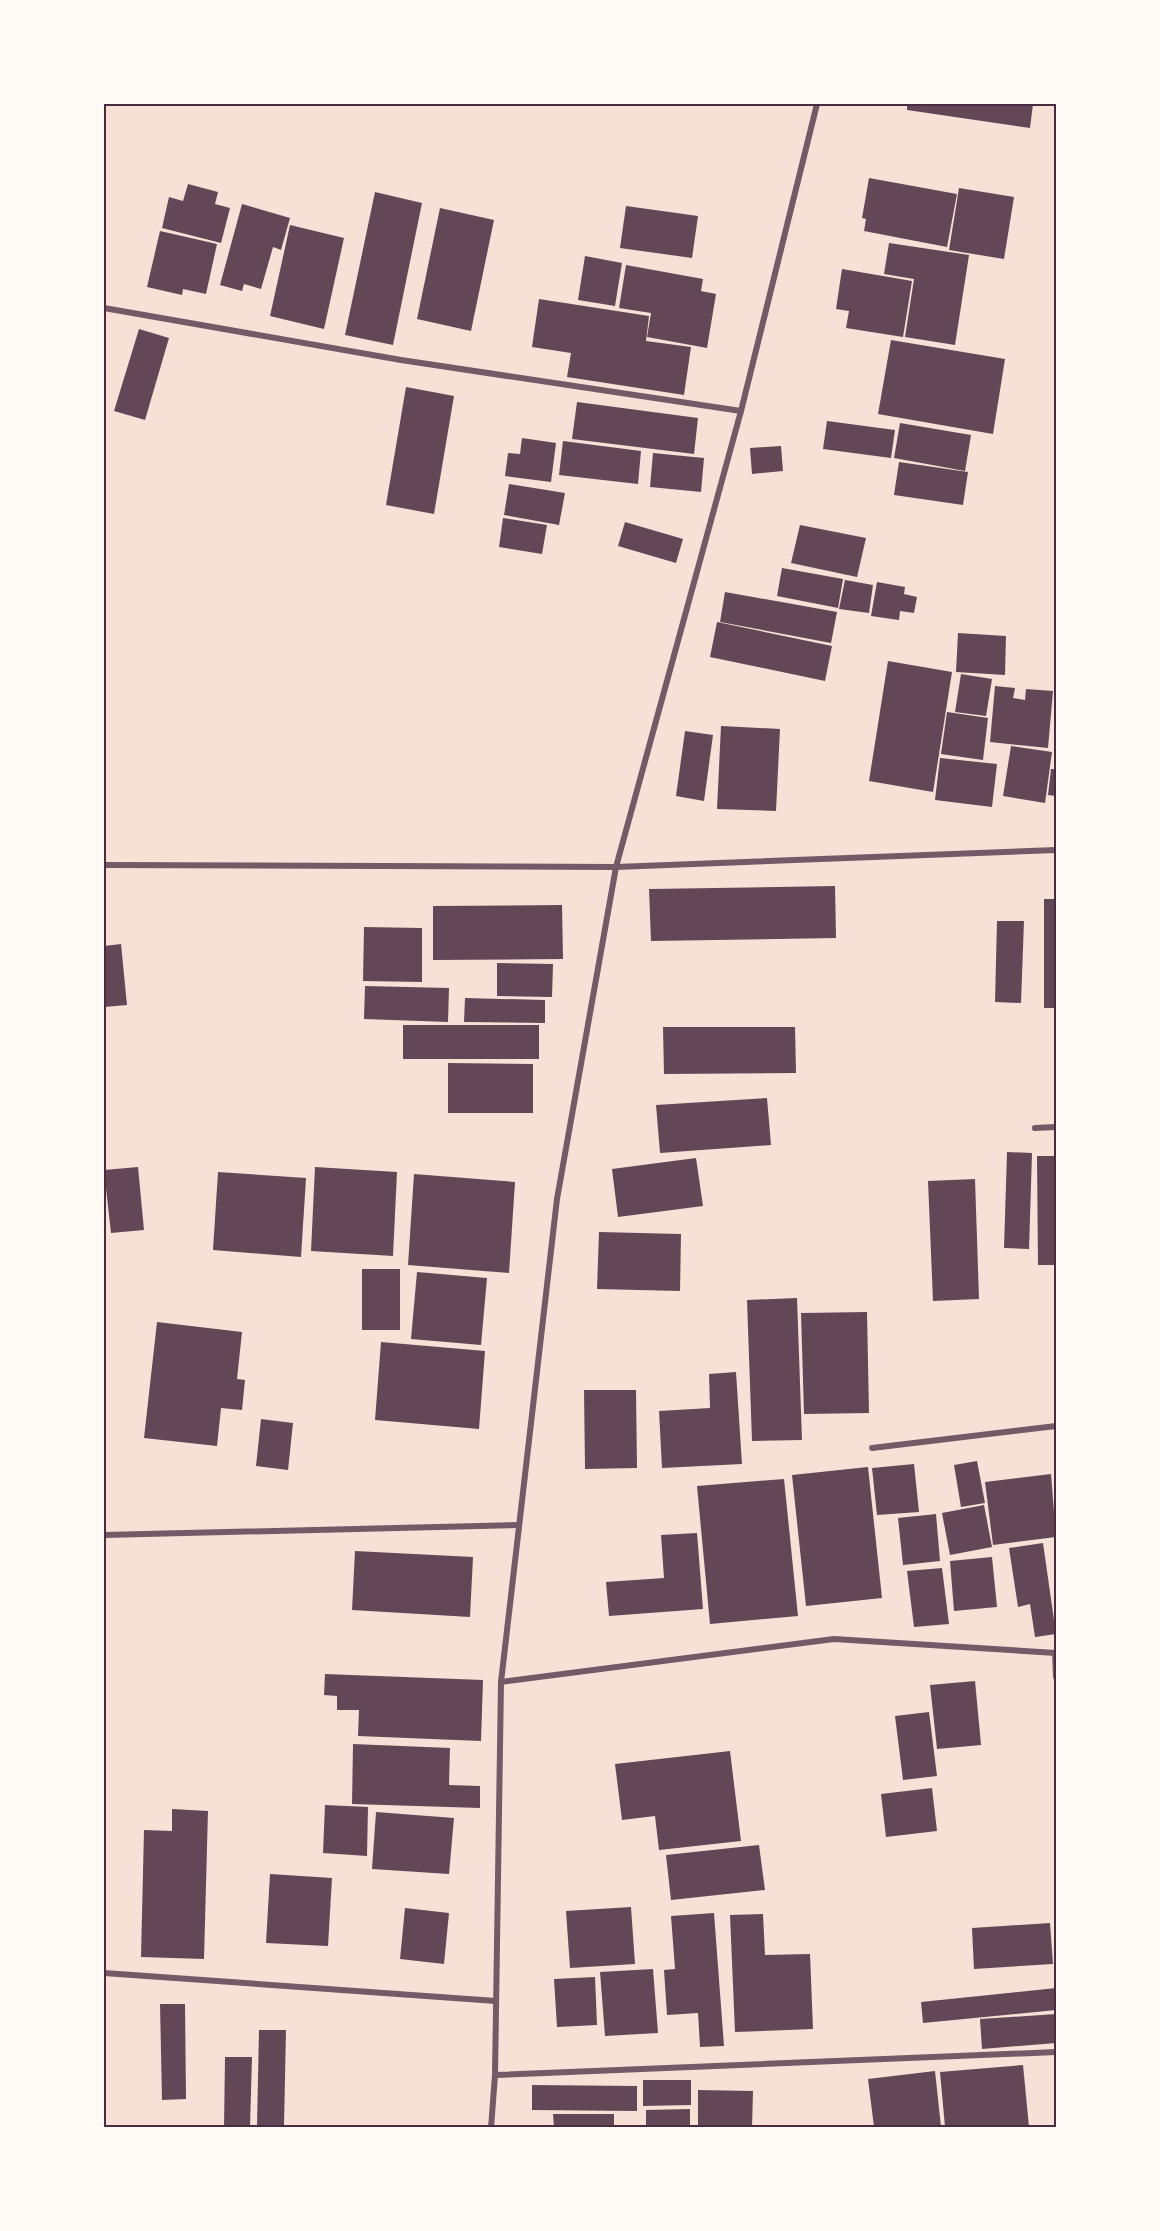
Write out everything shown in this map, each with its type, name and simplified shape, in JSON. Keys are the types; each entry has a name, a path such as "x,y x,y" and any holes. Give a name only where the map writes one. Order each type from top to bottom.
{"street":[{"path":"491,2127 495,2075 501,1682 557,1199 616,867 741,411 817,104"},
{"path":"104,308 401,360 741,411"},
{"path":"104,865 616,867 1056,850"},
{"path":"1035,1128 1056,1127"},
{"path":"872,1448 1056,1426"},
{"path":"104,1535 519,1525"},
{"path":"501,1682 834,1639 1056,1653 1056,1677"},
{"path":"104,1973 496,2001"},
{"path":"495,2075 1056,2052"}],"building":[{"path":"907,104 1033,104 1030,128 907,110"},
{"path":"869,178 957,194 947,247 864,231 866,219 862,218"},
{"path":"188,184 218,192 215,204 230,208 221,243 162,228 169,197 183,201"},
{"path":"959,188 1014,197 1004,259 949,250"},
{"path":"375,192 422,203 393,345 345,335"},
{"path":"242,204 290,218 281,250 273,247 261,289 244,284 242,291 220,285"},
{"path":"626,206 698,216 692,258 620,248"},
{"path":"440,208 494,220 471,331 417,319"},
{"path":"290,225 344,238 324,329 270,316"},
{"path":"160,231 217,244 206,294 183,289 182,295 147,287"},
{"path":"889,243 969,255 955,345 905,337 914,279 884,274"},
{"path":"585,256 622,263 615,306 578,300"},
{"path":"626,265 703,279 701,291 716,294 707,348 647,337 651,313 619,308"},
{"path":"842,269 912,281 903,337 846,328 849,311 836,309"},
{"path":"539,299 649,316 646,341 691,347 684,395 567,377 571,353 532,347"},
{"path":"139,329 169,338 145,420 114,411"},
{"path":"891,340 1005,359 993,434 878,414"},
{"path":"406,387 454,396 434,514 386,505"},
{"path":"577,402 698,418 694,454 572,439"},
{"path":"827,421 895,430 891,458 823,449"},
{"path":"900,423 971,435 965,471 894,458"},
{"path":"522,438 556,443 551,482 505,476 508,453 520,454"},
{"path":"563,441 641,451 638,484 559,475"},
{"path":"781,446 783,471 752,474 750,448"},
{"path":"653,453 704,458 701,492 650,487"},
{"path":"899,462 968,472 963,505 894,495"},
{"path":"509,484 565,493 559,525 504,515"},
{"path":"503,518 547,525 542,554 499,547"},
{"path":"625,522 683,539 676,563 618,546"},
{"path":"800,525 866,538 857,577 791,563"},
{"path":"782,568 843,579 838,608 777,596"},
{"path":"845,580 873,585 869,613 839,609"},
{"path":"877,582 905,587 904,594 917,597 914,613 900,611 899,620 871,616"},
{"path":"725,592 837,612 831,643 720,622"},
{"path":"717,622 832,646 825,681 710,657"},
{"path":"958,633 1006,636 1005,675 956,672"},
{"path":"888,661 952,672 933,792 869,781"},
{"path":"961,674 992,679 986,716 955,712"},
{"path":"995,686 1015,688 1013,698 1025,700 1026,689 1053,691 1048,748 990,742"},
{"path":"947,712 988,718 983,760 941,754"},
{"path":"721,726 780,729 776,811 717,809"},
{"path":"685,731 713,735 704,801 676,796"},
{"path":"1011,746 1052,752 1045,803 1003,796"},
{"path":"940,758 997,764 992,807 935,800"},
{"path":"1051,769 1056,769 1056,796 1048,795"},
{"path":"835,886 836,938 651,941 649,889"},
{"path":"1044,899 1056,899 1056,1008 1044,1008"},
{"path":"562,905 563,959 433,960 433,906"},
{"path":"997,921 1024,921 1021,1003 995,1002"},
{"path":"364,927 422,928 422,982 363,981"},
{"path":"121,944 127,1005 104,1007 104,946"},
{"path":"497,963 553,964 552,997 497,996"},
{"path":"365,986 449,988 448,1022 364,1019"},
{"path":"465,998 545,1000 545,1023 464,1022"},
{"path":"403,1025 539,1025 539,1059 403,1059"},
{"path":"663,1027 795,1027 796,1073 664,1074"},
{"path":"448,1063 533,1064 533,1113 448,1113"},
{"path":"767,1098 771,1145 660,1153 656,1105"},
{"path":"1007,1152 1032,1153 1029,1249 1004,1248"},
{"path":"1037,1156 1056,1156 1056,1265 1038,1265"},
{"path":"696,1158 703,1206 618,1217 612,1169"},
{"path":"138,1167 144,1230 111,1233 104,1170"},
{"path":"315,1167 397,1172 393,1256 311,1251"},
{"path":"218,1172 306,1178 301,1257 213,1250"},
{"path":"414,1174 515,1182 509,1273 408,1265"},
{"path":"975,1179 979,1299 933,1301 928,1181"},
{"path":"599,1232 681,1234 680,1291 597,1289"},
{"path":"362,1269 400,1269 400,1330 362,1330"},
{"path":"417,1272 487,1278 481,1345 411,1339"},
{"path":"797,1298 802,1440 752,1441 747,1300"},
{"path":"867,1312 869,1413 804,1414 801,1313"},
{"path":"157,1322 242,1332 237,1379 245,1380 242,1410 221,1408 217,1446 144,1438"},
{"path":"381,1342 485,1351 479,1429 375,1420"},
{"path":"736,1372 742,1464 662,1468 659,1411 710,1408 709,1374"},
{"path":"584,1390 636,1390 637,1468 585,1469"},
{"path":"261,1419 293,1423 288,1470 256,1466"},
{"path":"977,1461 985,1503 961,1507 954,1465"},
{"path":"914,1464 919,1512 877,1515 872,1468"},
{"path":"868,1467 882,1598 806,1606 792,1475"},
{"path":"1051,1474 1056,1537 993,1545 985,1482"},
{"path":"784,1479 798,1616 710,1624 697,1486"},
{"path":"984,1505 992,1547 950,1555 942,1513"},
{"path":"936,1514 940,1561 903,1565 898,1518"},
{"path":"697,1533 703,1609 609,1616 606,1582 664,1578 661,1535"},
{"path":"1043,1543 1056,1634 1035,1637 1030,1604 1018,1607 1009,1548"},
{"path":"355,1551 473,1557 470,1617 352,1610"},
{"path":"992,1557 997,1607 954,1611 950,1561"},
{"path":"942,1568 949,1624 914,1627 907,1571"},
{"path":"325,1674 483,1680 481,1741 358,1736 359,1710 337,1710 337,1696 324,1695"},
{"path":"975,1681 981,1745 937,1749 930,1685"},
{"path":"929,1712 937,1776 903,1780 895,1716"},
{"path":"353,1744 450,1748 449,1785 480,1786 480,1808 352,1804"},
{"path":"730,1751 741,1841 659,1850 655,1816 622,1820 615,1764"},
{"path":"932,1788 937,1831 886,1837 881,1794"},
{"path":"325,1805 368,1807 367,1856 323,1853"},
{"path":"172,1809 208,1811 204,1959 141,1957 144,1830 172,1831"},
{"path":"376,1812 454,1818 449,1874 372,1869"},
{"path":"759,1845 765,1890 671,1900 666,1855"},
{"path":"270,1874 332,1878 328,1946 266,1943"},
{"path":"631,1907 635,1964 570,1968 566,1911"},
{"path":"405,1908 449,1913 444,1964 400,1959"},
{"path":"714,1913 724,2046 700,2047 698,2013 667,2015 664,1970 675,1969 671,1916"},
{"path":"763,1914 765,1955 810,1954 813,2029 735,2032 730,1915"},
{"path":"1050,1923 1053,1964 974,1969 972,1928"},
{"path":"653,1969 658,2033 605,2036 600,1972"},
{"path":"595,1977 597,2025 557,2027 554,1979"},
{"path":"1056,1988 1056,2010 923,2023 921,2002"},
{"path":"160,2004 185,2004 186,2099 162,2100"},
{"path":"1056,2014 1056,2043 982,2049 980,2019"},
{"path":"259,2030 286,2030 284,2127 257,2127"},
{"path":"225,2057 252,2057 250,2127 224,2127"},
{"path":"1023,2065 1029,2127 945,2127 940,2072"},
{"path":"935,2071 941,2127 874,2127 868,2079"},
{"path":"643,2080 691,2080 691,2105 643,2106"},
{"path":"532,2085 637,2086 637,2111 532,2110"},
{"path":"698,2090 753,2091 752,2127 698,2127"},
{"path":"690,2109 690,2127 646,2127 646,2110"},
{"path":"553,2114 614,2114 614,2127 554,2127"}]}
